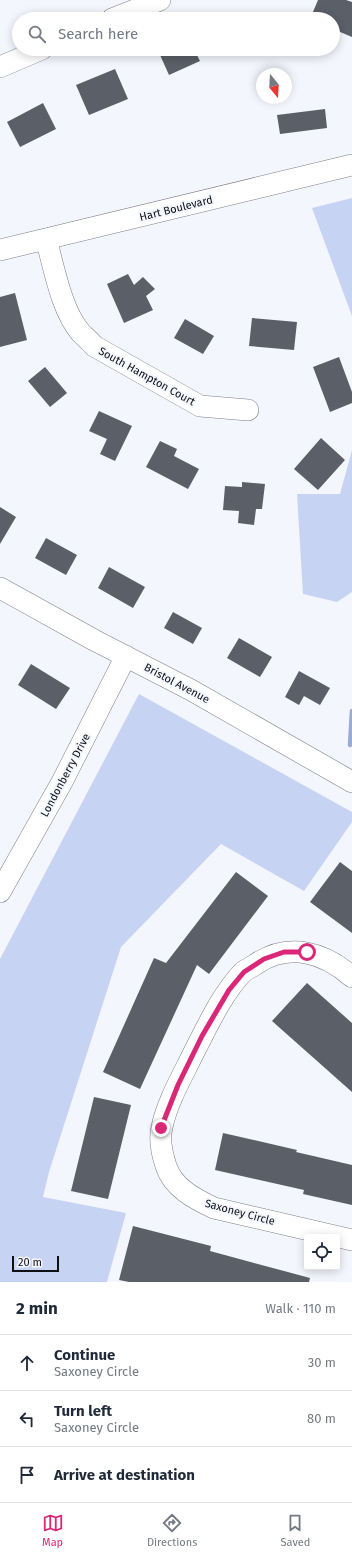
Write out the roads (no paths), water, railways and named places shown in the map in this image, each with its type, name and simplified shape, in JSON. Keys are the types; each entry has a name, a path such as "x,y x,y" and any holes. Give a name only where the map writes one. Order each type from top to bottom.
{"street":[{"path":"130,12 160,0"},
{"path":"0,67 26,56"},
{"name":"Hart Boulevard","path":"0,250 352,165"},
{"name":"South Hampton Court","path":"46,239 61,294 69,313 80,332 94,346 200,406 248,410"},
{"name":"Bristol Avenue","path":"0,588 32,607 191,690 352,782"},
{"name":"Londonberry Drive","path":"1,889 62,782 126,656"},
{"name":"Saxoney Circle","path":"352,978 343,969 327,958 307,952 284,952 264,959 244,972 229,990 205,1030 178,1085 161,1128 162,1149 166,1167 174,1182 185,1192 200,1201 214,1208 352,1240"}],"waterway":[{"path":"350,745 352,711"}]}
